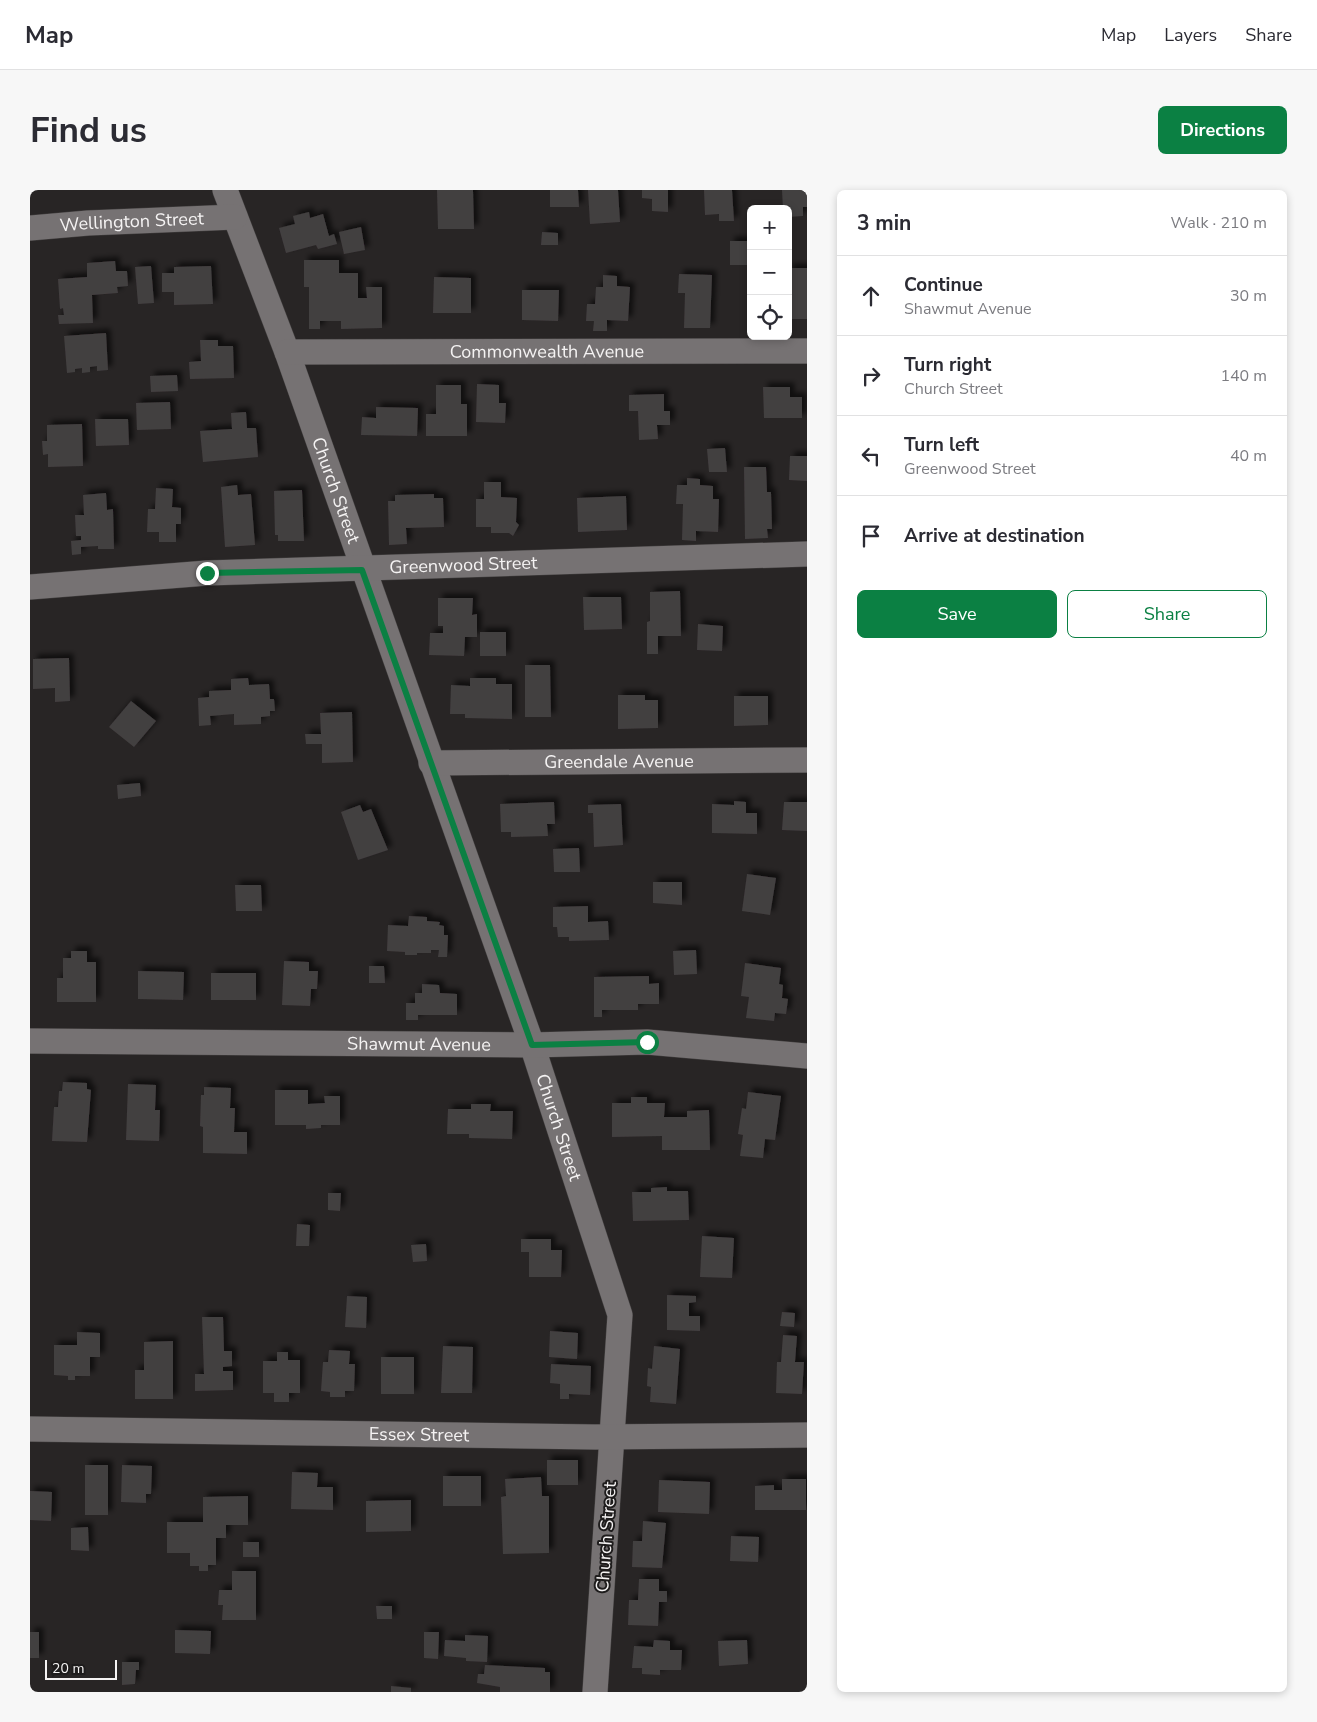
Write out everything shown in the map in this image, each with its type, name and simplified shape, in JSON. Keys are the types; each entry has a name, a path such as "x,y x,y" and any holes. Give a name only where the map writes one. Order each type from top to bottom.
{"street":[{"name":"Church Street","path":"225,190 286,352 532,1045 620,1315 595,1692"},
{"name":"Wellington Street","path":"30,228 88,223 235,217"},
{"name":"Commonwealth Avenue","path":"286,352 807,351"},
{"name":"Greenwood Street","path":"30,587 207,573 362,570 807,554"},
{"name":"Greendale Avenue","path":"431,763 807,760"},
{"name":"Shawmut Avenue","path":"30,1041 532,1045 647,1042 807,1056"},
{"name":"Essex Street","path":"30,1429 612,1437 807,1435"}],"building":[{"path":"437,190 473,190 474,229 438,229"},
{"path":"550,190 578,190 579,207 550,207"},
{"path":"588,190 618,190 620,222 590,224"},
{"path":"642,190 668,190 668,212 652,211 652,199 642,198"},
{"path":"704,190 732,190 734,221 719,221 719,214 705,215"},
{"path":"782,190 807,190 807,207 803,207 803,216 792,217 792,205 783,205"},
{"path":"309,212 310,218 323,214 329,236 334,234 337,244 318,249 316,245 286,253 279,228 295,224 293,216"},
{"path":"361,227 365,250 344,254 339,232"},
{"path":"542,232 558,233 558,245 541,245"},
{"path":"730,241 747,241 747,265 730,265"},
{"path":"304,260 339,260 339,273 358,273 358,298 367,298 366,287 382,287 382,328 341,329 341,321 320,321 320,329 309,329 309,287 304,287"},
{"path":"115,261 116,271 127,271 128,286 117,287 118,293 92,295 93,323 59,324 58,315 64,315 63,308 60,309 58,279 87,277 87,263"},
{"path":"151,266 154,303 138,304 135,267"},
{"path":"211,266 213,304 174,305 174,292 162,292 162,273 174,273 174,267"},
{"path":"792,268 807,268 807,319 792,319"},
{"path":"679,274 712,275 710,328 684,328 685,293 678,293"},
{"path":"603,275 617,276 617,286 630,287 628,321 607,320 607,331 593,331 594,321 586,321 587,304 595,304 596,287 603,287"},
{"path":"434,277 471,278 471,313 433,313"},
{"path":"522,290 559,290 558,321 522,320"},
{"path":"106,333 108,370 97,371 97,366 90,367 90,372 82,373 82,368 75,369 75,372 67,373 64,336"},
{"path":"200,340 218,340 218,346 233,346 234,378 190,379 189,362 201,361"},
{"path":"177,375 178,391 151,392 150,376"},
{"path":"477,384 499,385 499,403 506,403 505,423 476,422"},
{"path":"436,385 461,385 461,404 467,404 467,436 426,436 426,414 436,414"},
{"path":"763,387 790,387 790,397 802,397 802,418 764,418"},
{"path":"664,394 664,411 670,411 670,425 657,425 658,439 639,440 638,411 629,411 629,395"},
{"path":"170,402 171,429 137,430 136,403"},
{"path":"376,407 418,408 417,436 361,435 362,417 376,418"},
{"path":"246,412 247,428 256,428 258,457 203,462 200,431 232,429 231,413"},
{"path":"95,419 128,419 129,445 96,446"},
{"path":"82,424 83,466 48,467 48,454 43,455 42,441 47,441 47,425"},
{"path":"725,448 727,472 709,472 707,449"},
{"path":"790,456 807,456 807,481 789,480"},
{"path":"744,467 766,467 767,492 771,492 772,529 767,529 768,538 745,539"},
{"path":"687,478 700,479 700,485 713,486 713,499 719,499 718,532 696,531 696,541 682,540 683,504 676,504 677,485 687,485"},
{"path":"484,482 501,482 501,497 517,498 516,522 519,525 513,536 509,533 491,533 491,527 476,527 476,499 484,499"},
{"path":"237,485 238,495 251,494 255,545 225,547 221,487"},
{"path":"156,488 173,489 172,507 181,508 181,524 176,524 176,542 159,542 159,532 147,532 148,509 155,509"},
{"path":"302,490 304,541 278,541 278,535 275,535 274,491"},
{"path":"106,493 107,510 113,509 114,549 98,549 98,546 81,547 81,554 72,555 71,541 81,540 81,536 76,536 75,515 84,515 83,495"},
{"path":"434,494 434,498 443,498 444,527 406,528 407,544 389,545 388,501 395,501 395,495"},
{"path":"626,496 627,530 578,532 577,498"},
{"path":"680,591 681,636 658,636 658,654 647,654 647,622 650,621 650,592"},
{"path":"583,597 621,597 622,629 584,630"},
{"path":"438,598 473,598 472,615 477,614 477,637 465,637 464,656 429,655 430,633 443,633 443,626 438,626"},
{"path":"698,624 723,626 722,651 697,650"},
{"path":"480,632 506,632 506,656 480,656"},
{"path":"69,658 70,701 55,702 55,688 33,689 33,659"},
{"path":"525,665 550,665 551,717 525,717"},
{"path":"248,678 249,685 269,684 270,699 274,699 275,711 270,711 270,716 261,717 261,724 234,725 234,714 210,716 211,725 199,726 198,698 209,697 209,691 231,690 231,679"},
{"path":"470,678 496,678 496,684 512,684 512,719 465,718 465,714 450,714 451,685 470,686"},
{"path":"618,695 645,695 645,700 658,700 658,728 618,729"},
{"path":"734,696 768,696 768,725 734,726"},
{"path":"131,701 156,721 134,747 109,727"},
{"path":"352,712 353,762 322,763 322,744 306,744 305,734 321,734 320,713"},
{"path":"140,783 141,796 118,799 117,785"},
{"path":"734,801 746,802 746,813 757,813 757,834 712,833 712,804 734,805"},
{"path":"554,802 555,824 547,824 548,836 511,837 511,832 501,832 500,804"},
{"path":"784,802 807,802 807,831 782,830"},
{"path":"621,804 623,845 594,847 593,813 588,813 588,805"},
{"path":"360,805 363,812 371,809 388,850 358,860 341,812"},
{"path":"579,848 580,872 554,872 553,849"},
{"path":"747,874 776,878 770,915 742,911"},
{"path":"653,882 682,882 682,905 653,903"},
{"path":"235,885 261,885 262,911 236,911"},
{"path":"588,906 588,922 608,921 609,940 569,941 569,937 558,937 557,927 553,927 553,907"},
{"path":"409,916 427,917 427,921 440,922 439,925 444,926 444,935 448,935 447,957 438,957 439,950 431,950 431,953 417,953 417,955 405,955 405,952 387,951 388,925 408,926"},
{"path":"696,950 697,974 674,975 673,951"},
{"path":"71,951 87,951 87,962 96,962 96,1002 57,1002 57,978 63,978 63,958 71,958"},
{"path":"284,961 309,962 309,971 318,971 317,989 311,989 310,1006 282,1005"},
{"path":"745,963 781,968 779,984 783,985 782,998 788,999 786,1014 775,1013 774,1021 746,1018 749,997 741,996"},
{"path":"369,966 384,966 385,983 369,983"},
{"path":"138,971 184,972 183,1000 138,999"},
{"path":"211,973 256,973 256,1000 211,1000"},
{"path":"649,976 649,984 659,983 659,1004 638,1004 638,1010 602,1010 602,1017 594,1017 594,977"},
{"path":"422,984 439,985 440,993 457,994 457,1015 418,1015 418,1020 406,1020 406,1003 415,1003 415,993 422,993"},
{"path":"63,1082 87,1083 87,1089 91,1090 87,1142 52,1141 54,1107 58,1107 59,1091 62,1091"},
{"path":"128,1084 156,1085 155,1110 160,1110 159,1141 126,1140"},
{"path":"204,1087 231,1088 230,1108 235,1108 234,1132 247,1132 247,1154 203,1153 203,1127 200,1126 201,1095 204,1095"},
{"path":"275,1090 308,1090 308,1104 325,1103 324,1096 340,1096 340,1125 321,1125 321,1128 306,1129 306,1125 275,1125"},
{"path":"748,1092 781,1096 775,1140 765,1139 763,1158 740,1156 743,1135 738,1134 742,1108 746,1109"},
{"path":"631,1097 647,1097 647,1103 665,1103 664,1117 687,1117 687,1111 709,1110 710,1150 662,1150 662,1136 612,1137 612,1103 631,1103"},
{"path":"471,1104 491,1104 490,1111 513,1111 512,1139 469,1138 469,1134 447,1134 448,1109 471,1109"},
{"path":"667,1187 667,1191 688,1191 689,1220 633,1221 632,1192 651,1192 651,1188"},
{"path":"328,1193 341,1193 340,1211 328,1210"},
{"path":"297,1224 310,1225 309,1246 296,1246"},
{"path":"702,1236 734,1238 732,1278 700,1277"},
{"path":"521,1239 551,1239 551,1250 562,1250 561,1277 529,1277 529,1252 521,1252"},
{"path":"426,1244 427,1261 413,1262 411,1245"},
{"path":"667,1295 696,1296 696,1302 689,1303 689,1316 700,1316 700,1331 667,1330"},
{"path":"347,1296 367,1297 366,1328 345,1327"},
{"path":"782,1312 795,1313 794,1327 780,1326"},
{"path":"202,1317 223,1317 224,1351 232,1351 232,1366 223,1367 223,1371 233,1371 233,1390 195,1391 195,1374 204,1374"},
{"path":"550,1331 578,1333 577,1359 549,1357"},
{"path":"77,1332 100,1333 100,1357 90,1357 90,1376 75,1376 75,1380 68,1380 68,1376 54,1375 54,1345 77,1345"},
{"path":"783,1335 797,1336 795,1362 804,1362 802,1394 776,1393 777,1362 781,1362"},
{"path":"173,1341 173,1399 135,1399 135,1370 144,1370 144,1342"},
{"path":"443,1346 473,1347 472,1393 441,1393"},
{"path":"654,1346 680,1349 676,1404 650,1402 651,1387 647,1386 648,1368 652,1369"},
{"path":"329,1350 350,1351 349,1364 355,1364 354,1391 345,1391 345,1397 330,1397 330,1392 321,1391 323,1362 328,1362"},
{"path":"277,1352 288,1352 288,1360 300,1360 300,1393 289,1393 289,1402 274,1402 274,1393 263,1393 263,1361 277,1361"},
{"path":"381,1357 414,1357 414,1394 381,1394"},
{"path":"551,1364 591,1366 590,1395 569,1394 569,1399 560,1399 560,1384 550,1383"},
{"path":"547,1460 578,1460 578,1485 547,1485"},
{"path":"85,1465 108,1465 108,1515 85,1515"},
{"path":"122,1465 152,1466 151,1494 146,1494 146,1503 121,1502"},
{"path":"292,1472 318,1473 317,1487 333,1487 333,1510 291,1509"},
{"path":"443,1476 481,1476 481,1506 443,1506"},
{"path":"541,1477 542,1496 549,1496 549,1553 503,1554 501,1497 506,1496 505,1479"},
{"path":"782,1479 806,1479 806,1510 755,1510 755,1486 774,1485 774,1490 782,1490"},
{"path":"659,1480 710,1482 709,1514 658,1512"},
{"path":"30,1491 52,1492 51,1521 30,1520"},
{"path":"248,1496 248,1525 226,1525 226,1538 216,1538 216,1565 208,1565 208,1571 199,1571 199,1566 190,1566 190,1553 167,1553 167,1522 203,1522 203,1497"},
{"path":"411,1500 411,1531 366,1532 366,1501"},
{"path":"643,1521 666,1523 662,1568 632,1567 633,1541 642,1541"},
{"path":"88,1527 89,1551 71,1550 71,1528"},
{"path":"731,1536 759,1537 758,1562 730,1561"},
{"path":"243,1542 259,1542 259,1557 243,1557"},
{"path":"232,1571 256,1571 256,1620 222,1620 223,1605 218,1605 219,1590 232,1590"},
{"path":"639,1579 659,1579 659,1591 667,1591 667,1602 659,1602 658,1626 628,1625 629,1600 638,1600"},
{"path":"376,1606 392,1606 392,1619 377,1619"},
{"path":"175,1630 211,1631 210,1654 175,1653"},
{"path":"30,1632 39,1632 39,1658 30,1658"},
{"path":"424,1632 439,1632 438,1659 424,1658"},
{"path":"465,1635 488,1636 487,1662 466,1661 466,1658 444,1656 445,1640 465,1641"},
{"path":"654,1640 670,1641 670,1650 682,1650 681,1670 660,1670 660,1675 642,1674 642,1668 632,1668 634,1646 653,1647"},
{"path":"747,1640 748,1664 719,1666 718,1641"},
{"path":"122,1662 139,1662 139,1670 136,1670 135,1684 122,1685"},
{"path":"485,1665 545,1668 545,1672 550,1672 550,1692 500,1692 500,1687 477,1683 478,1674 484,1674"},
{"path":"391,1686 411,1688 411,1692 391,1692"}],"route":[{"path":"207,573 362,570 532,1045 647,1042"}]}
